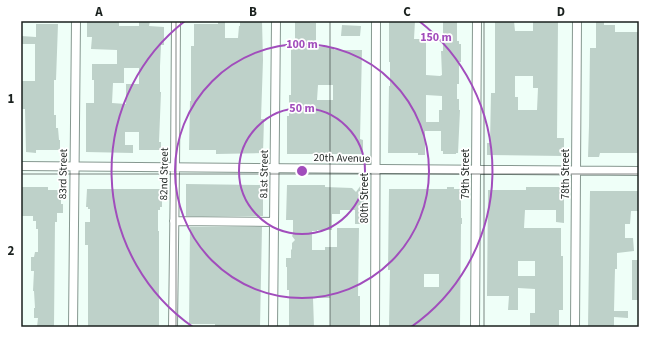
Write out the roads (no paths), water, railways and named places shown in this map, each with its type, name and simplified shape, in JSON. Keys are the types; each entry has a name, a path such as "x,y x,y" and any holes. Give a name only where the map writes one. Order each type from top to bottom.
{"street":[{"name":"83rd Street","path":"73,327 76,21"},
{"name":"82nd Street","path":"173,327 176,21"},
{"name":"81st Street","path":"274,327 276,21"},
{"name":"80th Street","path":"374,327 376,21"},
{"name":"79th Street","path":"475,327 477,21"},
{"name":"78th Street","path":"575,327 577,21"},
{"name":"20th Avenue","path":"21,166 639,171"},
{"path":"174,221 274,222"}]}
